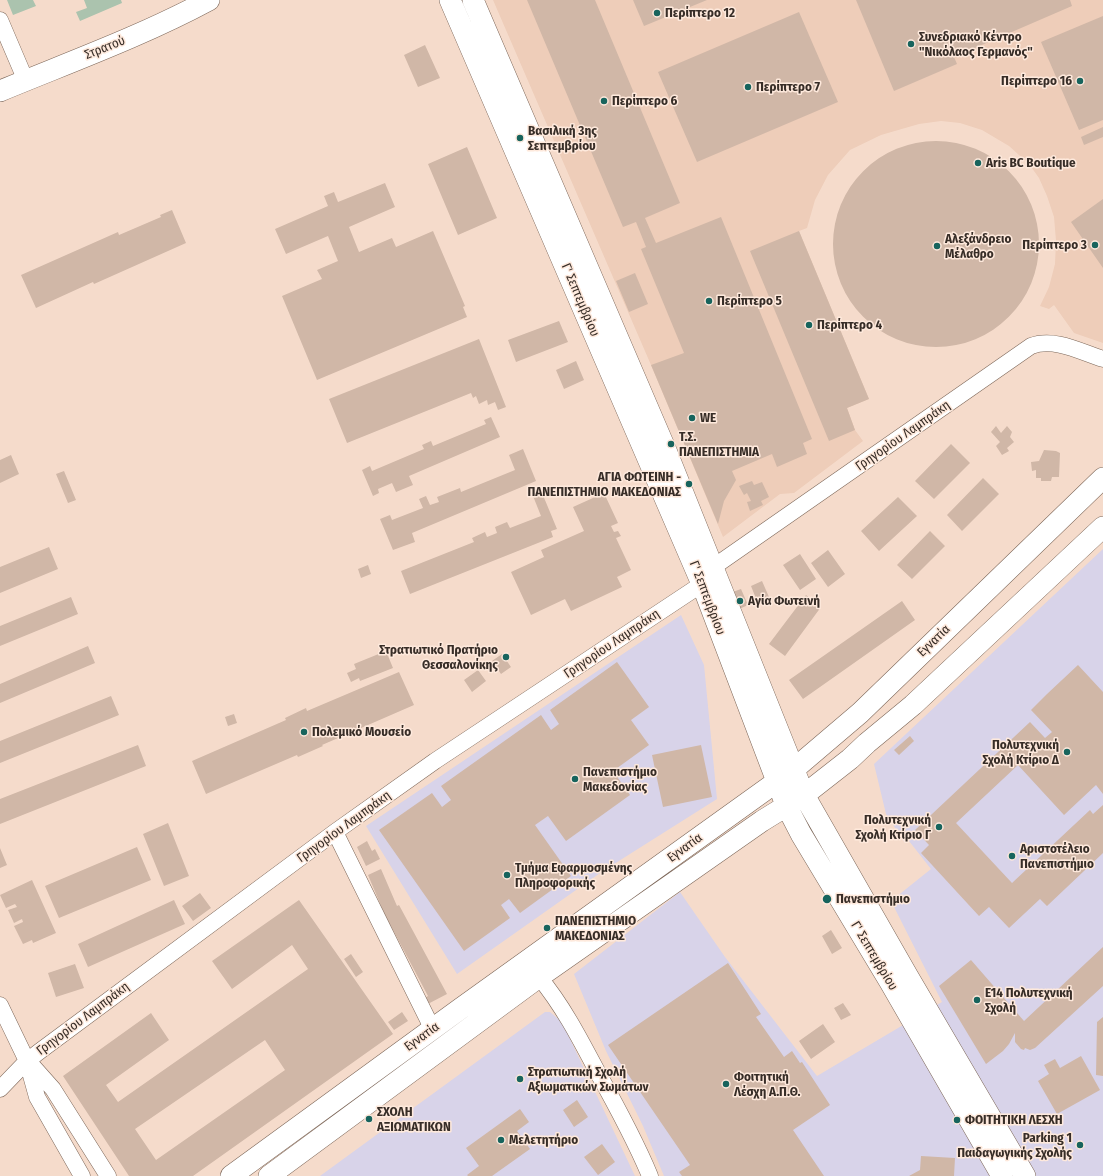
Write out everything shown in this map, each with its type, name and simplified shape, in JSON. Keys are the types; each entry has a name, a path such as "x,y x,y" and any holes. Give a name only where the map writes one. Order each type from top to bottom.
{"main road":[{"name":"Στρατού","path":"0,91 137,34 176,17 209,0"},
{"name":"Γ' Σεπτεμβρίου","path":"450,0 596,314 665,448 707,576 785,776 786,806 1002,1176"},
{"name":"Γ' Σεπτεμβρίου","path":"473,0 596,314"},
{"name":"Εγνατία","path":"231,1176 785,776 860,713 1103,478"},
{"name":"Εγνατία","path":"269,1176 539,977 804,795 850,759 913,705 1103,527"},
{"name":"Γ' Σεπτεμβρίου","path":"785,776 804,795 907,975 1025,1176"}],"street":[{"path":"0,21 26,80"},
{"name":"Γρηγορίου Λαμπράκη","path":"0,1089 27,1061 335,832 435,761 707,576 1031,346 1044,343 1056,344 1103,359"},
{"path":"335,832 433,1030"},
{"path":"539,977 559,1002 575,1030 635,1140 650,1176"},
{"path":"0,1005 27,1061 36,1097 82,1176"},
{"path":"27,1061 53,1089 108,1176"}],"shaded area":[{"path":"493,0 1103,0 1103,343 1074,333 1054,305 1049,309 1040,306 1049,287 1055,264 1056,241 1054,217 1039,178 1029,164 1009,146 982,130 960,123 941,121 919,124 881,135 850,150 828,175 815,200 807,228 799,231 869,399 847,408 855,430 863,441 794,493 780,494 723,537 651,365"},
{"name":"Αριστοτέλειο Πανεπιστήμιο","path":"1103,549 1103,1176 664,1176 643,1126 606,1051 574,974 680,892 725,957 817,1076 942,1002 891,901 931,869 909,841 905,843 886,814 874,764"},
{"name":"Πανεπιστήμιο Μακεδονίας","path":"681,615 704,665 717,799 603,871 457,974 366,826"},
{"name":"Στρατιωτική Σχολή Αξιωματικών Σωμάτων","path":"545,1012 550,1012 562,1022 635,1176 320,1176"}],"green space":[{"path":"7,0 33,0 36,6 13,15"},
{"path":"84,0 121,0 122,3 80,21 76,12 87,8"}],"building":[{"path":"527,0 595,0 680,203 645,218 656,243 721,217 812,439 803,443 807,454 777,467 772,454 732,471 736,480 724,501 718,524 651,365 684,353 641,249 646,247 636,222 623,227"},
{"name":"Περίπτερο 12","path":"633,0 707,0 644,26"},
{"name":"Συνεδριακό Κέντρο \"Νικόλαος Γερμανός\"","path":"856,0 1070,0 1072,6 954,57 957,64 894,91"},
{"name":"Περίπτερο 7","path":"799,12 838,102 697,162 658,72"},
{"name":"Περίπτερο 16","path":"1103,16 1103,120 1079,130 1041,42"},
{"path":"425,45 440,78 418,87 404,55"},
{"path":"1103,127 1103,137 1084,145 1081,137"},
{"name":"Αλεξάνδρειο Μέλαθρο","path":"936,141 956,143 975,149 984,153 1009,171 1027,196 1031,205 1037,224 1039,244 1037,264 1031,283 1027,292 1009,317 984,335 975,339 956,345 936,347 916,345 897,339 888,335 863,317 845,292 841,283 835,264 833,244 835,224 841,205 845,196 863,171 888,153 897,149 916,143"},
{"path":"467,147 497,218 458,235 428,164"},
{"path":"385,183 395,207 349,227 359,252 392,238 396,247 433,231 465,306 463,307 467,317 317,380 282,296 322,279 317,270 338,261 328,236 286,254 275,229 328,206 324,196 334,192 338,202"},
{"name":"Περίπτερο 3","path":"1103,199 1103,268 1071,222"},
{"path":"172,210 186,243 36,308 21,275 118,232 119,235 161,217 160,215"},
{"name":"Περίπτερο 4","path":"799,231 869,399 847,408 855,430 829,441 750,251"},
{"path":"635,273 648,304 629,312 616,281"},
{"path":"559,321 568,342 516,362 508,340"},
{"path":"479,339 506,407 498,410 495,402 488,405 487,400 479,404 476,396 473,398 471,393 347,443 329,399"},
{"path":"576,361 584,380 564,389 556,370"},
{"path":"491,417 500,437 409,476 413,485 396,492 392,483 378,489 379,493 373,496 362,470 370,466 372,471 424,449 422,445 431,441 433,446 486,424 484,420"},
{"path":"996,426 1001,433 1007,426 1012,432 1010,437 1014,442 1007,448 1009,451 1002,455 996,446 1000,442 991,432"},
{"path":"951,444 970,463 934,499 915,481"},
{"path":"523,449 536,481 412,533 415,542 393,550 380,519 390,515 392,520 423,508 419,499 426,496 430,505 439,502 437,497 460,488 461,492 515,470 509,455"},
{"path":"1044,450 1056,451 1060,453 1059,477 1052,477 1051,481 1041,481 1041,478 1036,478 1036,470 1032,471 1031,462 1039,461"},
{"path":"11,455 19,474 0,483 0,460"},
{"path":"64,471 76,500 68,503 56,474"},
{"path":"983,478 999,494 962,531 947,515"},
{"path":"752,481 754,485 762,482 769,497 761,501 763,505 750,511 747,502 751,501 747,493 744,495 739,486"},
{"path":"540,488 557,529 551,531 553,537 410,594 401,571 474,542 472,538 485,532 487,537 497,533 495,527 507,522 510,528 541,516 531,491"},
{"path":"604,493 618,523 611,526 614,532 618,531 621,536 616,538 631,570 617,577 622,587 571,611 565,599 531,615 511,572 544,557 541,550 584,531 573,507"},
{"path":"898,497 917,516 879,551 861,531"},
{"path":"930,531 945,546 912,579 897,565"},
{"path":"49,547 58,569 0,593 0,567"},
{"path":"828,550 845,574 828,587 811,563"},
{"path":"800,554 816,579 800,590 783,565"},
{"path":"368,565 371,574 361,578 358,569"},
{"path":"762,581 769,597 757,601 751,586"},
{"name":"Αγία Φωτεινή","path":"741,589 748,605 737,610 730,593"},
{"path":"806,595 821,607 785,656 769,644"},
{"path":"71,597 78,614 0,646 0,626"},
{"path":"902,601 915,620 803,699 789,680"},
{"path":"88,646 95,663 0,703 0,684"},
{"path":"386,651 393,668 360,681 359,678 351,682 347,673 356,669 354,664"},
{"path":"502,654 511,667 501,674 492,661"},
{"path":"617,662 649,707 631,720 649,745 613,771 630,795 566,841 548,816 535,825 571,876 520,913 509,899 501,905 510,918 464,951 379,830 432,793 442,807 451,800 441,786 541,715 551,730 559,724 550,710"},
{"path":"1078,665 1103,692 1103,794 1096,785 1064,815 1018,765 956,823 1012,883 1090,810 1093,814 1103,805 1103,853 1047,906 1040,899 1009,928 989,907 979,916 921,853 929,845 915,830 1030,722 1045,738 1052,732 1031,710"},
{"path":"478,670 486,681 472,692 464,680"},
{"name":"Πολεμικό Μουσείο","path":"399,672 414,705 298,757 297,755 206,794 192,761 286,720 285,718 306,708 307,711"},
{"path":"111,696 119,715 0,763 0,741"},
{"path":"234,714 237,723 228,726 225,717"},
{"path":"910,736 914,741 899,755 894,750"},
{"path":"138,745 146,766 0,824 0,799"},
{"path":"701,745 712,797 663,807 652,755"},
{"path":"168,823 189,876 164,886 143,834"},
{"path":"367,841 372,851 375,849 380,859 366,866 357,847"},
{"path":"137,847 151,880 59,918 45,886"},
{"path":"0,848 7,865 0,868"},
{"path":"381,869 397,906 399,905 447,994 424,1006 421,1000 428,996 384,913 368,875"},
{"path":"32,880 56,933 33,943 32,940 23,944 14,926 23,922 22,919 14,923 8,910 17,907 15,904 6,908 0,895"},
{"path":"200,893 211,908 193,921 182,906"},
{"path":"174,900 185,924 88,967 78,944"},
{"path":"299,900 393,1034 193,1176 129,1176 63,1076 151,1013 169,1040 106,1085 118,1102 308,969 292,945 232,989 212,961","holes":["265,1040 285,1070 156,1160 135,1129"]},
{"path":"831,930 842,948 832,954 822,936"},
{"path":"1103,947 1103,986 1035,1048 1030,1050 1025,1048 1024,1050 1021,1049 1015,1042 1015,1033 1003,1051 986,1064 939,986 971,960 1024,1021"},
{"path":"351,954 363,972 356,977 344,959"},
{"name":"Φοιτητική Λέσχη Α.Π.Θ.","path":"728,963 761,1014 756,1017 784,1057 792,1051 800,1063 802,1062 830,1105 793,1130 824,1176 682,1176 679,1172 690,1165 608,1045"},
{"path":"75,964 84,988 56,997 48,973"},
{"path":"843,1003 851,1015 841,1020 834,1008"},
{"path":"402,1012 408,1021 394,1030 388,1022"},
{"path":"1103,1017 1103,1076 1096,1075 1097,1022"},
{"path":"823,1024 835,1042 811,1059 799,1041"},
{"path":"1081,1056 1100,1090 1057,1114 1038,1081 1049,1074 1044,1065 1055,1059 1060,1068"},
{"path":"577,1100 588,1117 574,1127 563,1110"},
{"name":"Μελετητήριο","path":"520,1109 529,1122 517,1131 530,1149 492,1176 468,1176 467,1175 479,1166 466,1148"},
{"path":"602,1144 615,1162 598,1175 584,1157"},
{"path":"921,1156 955,1158 954,1176 909,1176 920,1170"}],"place":[{"name":"Περίπτερο 12","path":"657,13"},
{"name":"Συνεδριακό Κέντρο \"Νικόλαος Γερμανός\"","path":"911,44"},
{"name":"Περίπτερο 16","path":"1080,81"},
{"name":"Περίπτερο 7","path":"748,87"},
{"name":"Περίπτερο 6","path":"604,101"},
{"name":"Βασιλική 3ης Σεπτεμβρίου","path":"520,138"},
{"name":"Aris BC Boutique","path":"978,163"},
{"name":"Περίπτερο 3","path":"1095,245"},
{"name":"Αλεξάνδρειο Μέλαθρο","path":"937,246"},
{"name":"Περίπτερο 5","path":"709,301"},
{"name":"Περίπτερο 4","path":"809,325"},
{"name":"WE","path":"692,418"},
{"name":"Τ.Σ. ΠΑΝΕΠΙΣΤΗΜΙΑ","path":"671,444"},
{"name":"ΑΓΙΑ ΦΩΤΕΙΝΗ - ΠΑΝΕΠΙΣΤΗΜΙΟ ΜΑΚΕΔΟΝΙΑΣ","path":"689,484"},
{"name":"Αγία Φωτεινή","path":"740,601"},
{"name":"Στρατιωτικό Πρατήριο Θεσσαλονίκης","path":"506,657"},
{"name":"Πολεμικό Μουσείο","path":"304,732"},
{"name":"Πολυτεχνική Σχολή Κτίριο Δ","path":"1067,752"},
{"name":"Πανεπιστήμιο Μακεδονίας","path":"575,779"},
{"name":"Πολυτεχνική Σχολή Κτίριο Γ","path":"939,827"},
{"name":"Αριστοτέλειο Πανεπιστήμιο","path":"1012,856"},
{"name":"Τμήμα Εφαρμοσμένης Πληροφορικής","path":"507,875"},
{"name":"Πανεπιστήμιο","path":"827,899"},
{"name":"ΠΑΝΕΠΙΣΤΗΜΙΟ ΜΑΚΕΔΟΝΙΑΣ","path":"547,928"},
{"name":"E14 Πολυτεχνική Σχολή","path":"977,1000"},
{"name":"Στρατιωτική Σχολή Αξιωματικών Σωμάτων","path":"520,1079"},
{"name":"Φοιτητική Λέσχη Α.Π.Θ.","path":"726,1084"},
{"name":"ΣΧΟΛΗ ΑΞΙΩΜΑΤΙΚΩΝ","path":"369,1119"},
{"name":"ΦΟΙΤΗΤΙΚΗ ΛΕΣΧΗ","path":"957,1120"},
{"name":"Μελετητήριο","path":"501,1140"},
{"name":"Parking 1 Παιδαγωγικής Σχολής","path":"1080,1145"}]}
